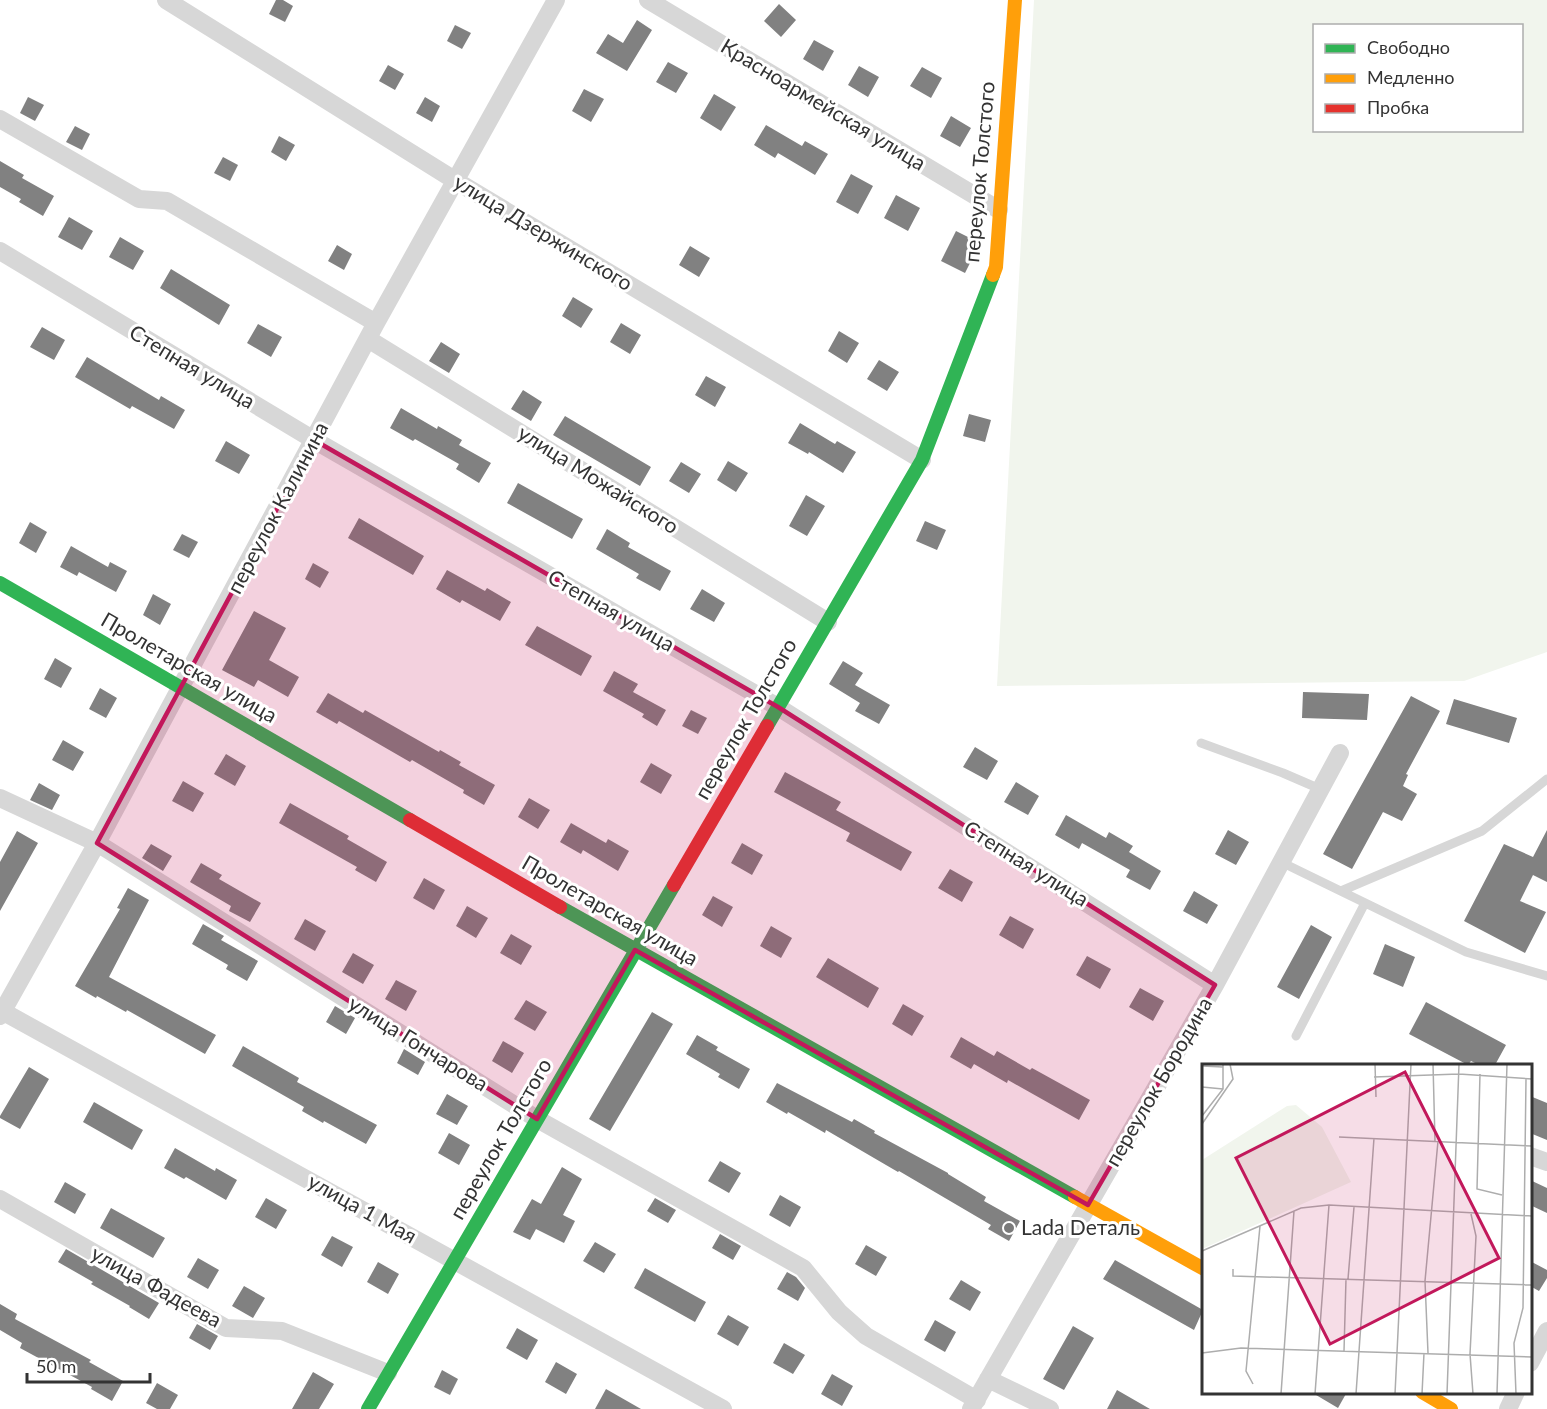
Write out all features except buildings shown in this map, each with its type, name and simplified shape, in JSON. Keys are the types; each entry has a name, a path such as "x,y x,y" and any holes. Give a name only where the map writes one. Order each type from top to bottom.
{"street":[{"name":"улица Дзержинского","path":"166,0 456,181 922,460"},
{"name":"переулок Калинина","path":"1,1012 97,843 372,331 556,0"},
{"name":"Красноармейская улица","path":"648,0 999,210"},
{"name":"переулок Толстого","path":"368,1409 922,460 996,267 1015,0"},
{"name":"улица Можайского","path":"0,118 139,199 167,201 828,622"},
{"name":"Степная улица","path":"0,251 314,440 778,707 1215,985"},
{"name":"Пролетарская улица","path":"0,583 635,950 1202,1268"},
{"name":"переулок Бородина","path":"974,1404 1215,985 1340,753"},
{"name":"улица Гончарова","path":"0,798 97,843 537,1119 803,1268 839,1312 866,1336 974,1404"},
{"name":"улица 1 Мая","path":"1,1012 723,1409"},
{"path":"1532,1157 1547,1162"},
{"name":"улица Фадеева","path":"0,1199 226,1328 282,1331 388,1373"},
{"path":"1532,1360 1547,1331"},
{"path":"988,1379 1050,1409"},
{"path":"1425,1394 1451,1409"},
{"path":"1508,1409 1515,1394"}],"lane":[{"path":"1202,743 1320,789"},
{"path":"1341,891 1482,831 1547,779"},
{"path":"1281,862 1466,952 1547,976"},
{"path":"1296,1036 1365,903"}],"highlighted area":[{"path":"314,440 778,707 1215,985 1088,1205 635,950 537,1119 97,843"}],"shaded area":[{"path":"1034,0 1547,0 1547,652 1464,681 997,686"}],"traffic: fast":[{"path":"767,726 922,460 993,275"},
{"path":"0,583 410,820"},
{"path":"368,1409 674,885"},
{"path":"560,907 1075,1197"}],"traffic: slow":[{"path":"993,275 996,267 1015,0"},
{"path":"1075,1197 1202,1268"},
{"path":"1425,1394 1451,1409"}],"traffic: jam":[{"path":"674,885 767,726"},
{"path":"410,820 560,907"}],"place":[{"name":"Lada Dеталь","path":"1009,1228"}]}
